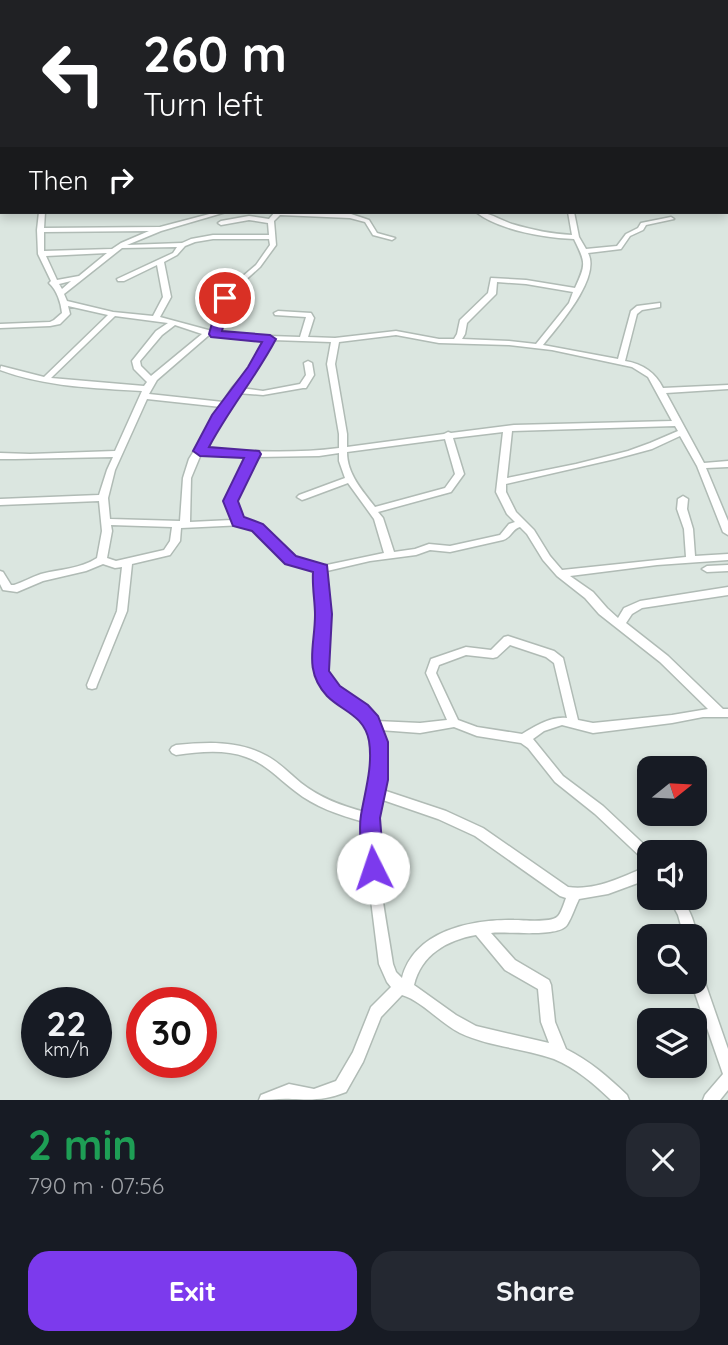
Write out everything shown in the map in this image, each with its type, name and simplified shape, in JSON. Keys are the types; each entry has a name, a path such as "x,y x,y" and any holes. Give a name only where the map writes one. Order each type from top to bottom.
{"street":[{"path":"43,214 41,254 66,303 66,314"},
{"path":"60,294 117,249 160,229 216,214"},
{"path":"213,237 230,214"},
{"path":"102,560 107,522 103,498 148,389 211,333 226,294 264,259 273,245 271,221 276,214"},
{"path":"314,214 351,216 367,221 375,234 391,238"},
{"path":"483,214 500,222 545,235 576,237"},
{"path":"538,346 545,334 572,304 587,269 584,251 576,237 570,214"},
{"path":"221,223 249,218 271,221"},
{"path":"584,251 619,248 627,236 641,229 643,225 671,219"},
{"path":"40,230 160,229"},
{"path":"41,254 183,245 213,237 273,236"},
{"path":"121,279 175,254 183,245"},
{"path":"155,319 167,297 160,261"},
{"path":"53,282 83,277"},
{"path":"456,342 463,322 492,294 494,280 526,282 578,291"},
{"path":"66,303 113,314 155,319 211,333 270,339 335,340 396,333 456,342 538,346 621,361 652,375 701,466 728,532"},
{"path":"621,361 634,313 640,308 657,305"},
{"path":"0,326 50,324 66,314 90,309"},
{"path":"278,313 308,315 310,318 303,339"},
{"path":"47,378 113,314"},
{"path":"148,389 136,361 159,333 173,323"},
{"path":"102,560 109,565 167,553 181,524 187,478 193,459 235,390 254,368 270,339"},
{"path":"335,340 331,364 343,434 341,451 351,479 373,510 390,555"},
{"path":"235,390 263,393 303,386 310,375 308,363"},
{"path":"1,368 12,373 148,389 226,405"},
{"path":"659,391 728,387"},
{"path":"200,451 253,454 341,451 508,429 681,428"},
{"path":"502,482 554,473 650,446 681,428"},
{"path":"508,429 503,497 520,524 531,532 546,558 560,574 621,622 724,712"},
{"path":"373,510 448,491 460,474 448,435"},
{"path":"0,456 34,458 91,453 119,454"},
{"path":"238,522 230,501 253,454"},
{"path":"701,466 728,464"},
{"path":"302,496 351,479"},
{"path":"0,502 103,498"},
{"path":"683,499 682,516 689,532 691,558"},
{"path":"715,502 728,503"},
{"path":"107,522 246,522 258,528 290,560 321,569 416,552 429,547 450,549 473,545 486,539 503,537 512,526 520,524"},
{"path":"560,574 691,558 728,557"},
{"path":"0,574 5,592 52,573 94,565 102,560"},
{"path":"92,685 122,611 127,563"},
{"path":"707,569 728,568"},
{"path":"321,569 320,593 324,614 320,672 334,691 362,710 373,725 379,753 376,793 370,818 373,868 390,976 403,988 463,1027 561,1055 595,1076 622,1100"},
{"path":"621,622 628,611 640,605 728,591"},
{"path":"454,723 431,673 432,666 435,662 467,651 493,654 508,640 557,658 573,721"},
{"path":"524,739 553,723 573,721 593,728 724,712"},
{"path":"373,725 420,728 454,723 477,731 524,739 542,755 559,779 608,817 614,827 637,847"},
{"path":"176,750 217,746 242,751 261,758 315,798 370,818"},
{"path":"376,793 442,815 479,832 565,892 574,895 589,893 637,876"},
{"path":"266,1100 289,1091 314,1096 341,1087 358,1057 376,1012 403,988 411,966 429,948 457,933 478,928 559,924 574,895"},
{"path":"478,928 491,947 510,965 544,985 548,1022 561,1055"},
{"path":"702,994 728,1070"},
{"path":"710,1100 728,1079"}],"route":[{"path":"225,298 215,334 270,339 254,368 235,390 215,421 200,451 253,454 230,501 238,522 246,522 258,528 290,560 321,569 320,593 324,614 320,672 324,681 334,691 362,710 371,722 378,742 379,780 370,818 373,868"}]}
